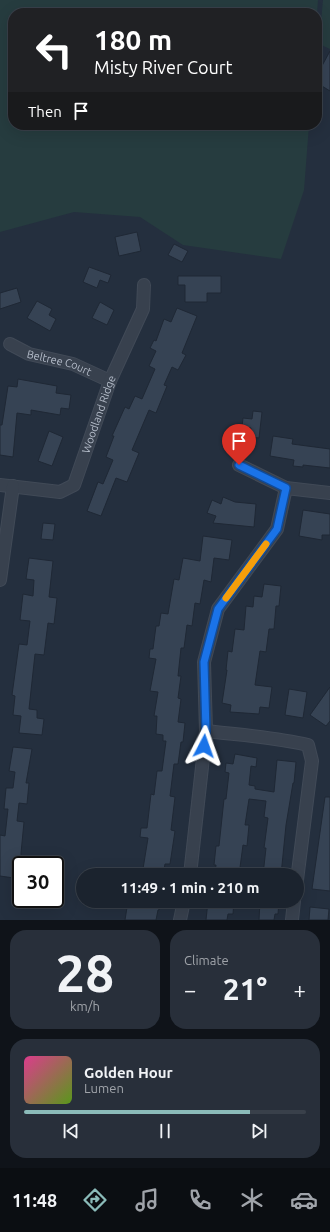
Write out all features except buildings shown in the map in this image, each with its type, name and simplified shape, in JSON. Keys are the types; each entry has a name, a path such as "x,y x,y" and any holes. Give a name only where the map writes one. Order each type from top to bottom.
{"street":[{"name":"Woodland Ridge","path":"0,485 60,492 74,485 110,381 143,309 144,286"},
{"name":"Beltree Court","path":"10,344 29,354 73,364 110,381"},
{"path":"239,465 286,488 330,493"},
{"path":"0,580 13,486"},
{"path":"191,868 206,731 204,662 218,609 277,529 286,488"},
{"path":"206,731 271,738 308,745 312,761 299,868"},
{"path":"180,920 183,908"},
{"path":"292,920 293,908"}],"green space":[{"path":"0,0 318,0 317,8 8,8 8,130 309,130 304,190 281,259 183,245 140,217 74,212 0,232"},
{"path":"323,0 330,0 330,49 322,45"}],"slow traffic":[{"path":"226,598 266,544"}],"route":[{"path":"204,746 206,731 204,662 218,609 277,529 286,488 239,465"}]}
